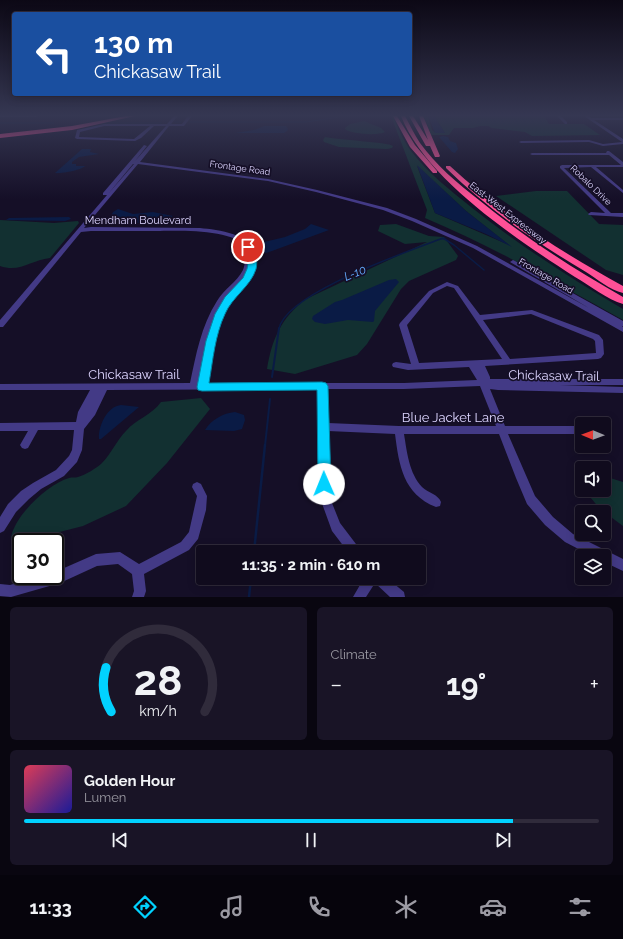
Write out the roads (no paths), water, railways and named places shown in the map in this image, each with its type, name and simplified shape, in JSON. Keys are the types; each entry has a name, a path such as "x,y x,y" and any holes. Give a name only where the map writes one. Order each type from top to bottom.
{"highway":[{"path":"410,144 425,163 448,185 477,208 524,240"},
{"name":"East-West Expressway","path":"419,144 433,162 451,180 488,212 524,240 623,301"},
{"name":"East-West Expressway","path":"427,144 456,175 495,207 562,253 623,290"},
{"path":"432,144 437,156"}],"street":[{"path":"0,325 90,217 132,170 135,162 149,144"},
{"path":"90,217 96,206 151,144"},
{"path":"599,144 611,144"},
{"path":"603,145 602,147 623,165"},
{"path":"532,154 610,154"},
{"name":"Frontage Road","path":"135,162 154,166 268,180 317,190 385,210 414,220 475,248 623,330"},
{"name":"Frontage Road","path":"135,162 281,180 321,187 377,203 428,221 473,241 623,324"},
{"path":"592,166 623,165"},
{"path":"132,170 140,166 154,166"},
{"name":"Robalo Drive","path":"592,166 562,166 562,168 610,215"},
{"path":"592,166 623,192"},
{"path":"591,214 623,215"},
{"name":"Mendham Boulevard","path":"79,231 206,232 225,236 246,250 248,261 244,275 221,299 203,341 198,387"},
{"path":"416,366 403,325 431,292 445,284 455,286 508,362"},
{"path":"396,365 403,367 471,364 598,356 600,354 600,340 594,335 534,312 478,318"},
{"path":"480,363 486,377 484,384"},
{"path":"471,364 484,384 531,500 549,521 569,538 623,565"},
{"name":"Chickasaw Trail","path":"0,387 99,388 484,384 496,382 623,382"},
{"name":"Chickasaw Trail","path":"484,384 498,387 623,390"},
{"path":"322,386 325,498 336,527 350,545"},
{"path":"0,527 12,508 25,495 60,472 69,464 78,450 78,435 81,426 92,412 99,388"},
{"path":"25,445 36,426"},
{"path":"0,427 81,426"},
{"name":"Blue Jacket Lane","path":"324,427 399,430 575,430"},
{"path":"399,430 405,461 411,478 418,490 436,502"},
{"path":"138,572 185,546 194,535 202,496 197,487"},
{"path":"0,590 10,591 60,577 96,560 120,558 138,572 140,591 138,597"},
{"path":"359,597 367,585"},
{"path":"386,585 399,597"}],"water":[{"path":"445,144 456,144 458,149 455,153 452,152"},
{"path":"82,149 91,149 90,152 99,154 79,157 72,162 72,164 76,164 76,166 85,166 80,169 55,173"},
{"path":"417,165 466,211 512,247 486,234 435,213"},
{"path":"118,209 133,214 153,212 173,216 162,223 107,223 113,212"},
{"path":"69,217 71,219 65,221 6,220 9,218"},
{"path":"311,224 329,230 266,253 260,251 258,247 260,243 285,237 305,229"},
{"path":"396,279 399,282 375,311 373,322 348,320 325,324 315,322 312,319 313,316 335,302 389,280"},
{"path":"121,405 139,407 101,439 99,439 100,429 104,418 112,409"},
{"path":"235,412 244,415 245,420 242,429 234,431 205,430 218,418"}],"waterway":[{"name":"L-10","path":"279,329 286,315 303,301 325,288 378,263 443,238 445,239"},
{"name":"L-10","path":"445,239 484,270"},
{"name":"L-10","path":"272,377 279,328"},
{"name":"L-10","path":"265,446 270,399"},
{"name":"L-10","path":"255,545 265,445"},
{"name":"L-10","path":"249,597 250,585"}]}
